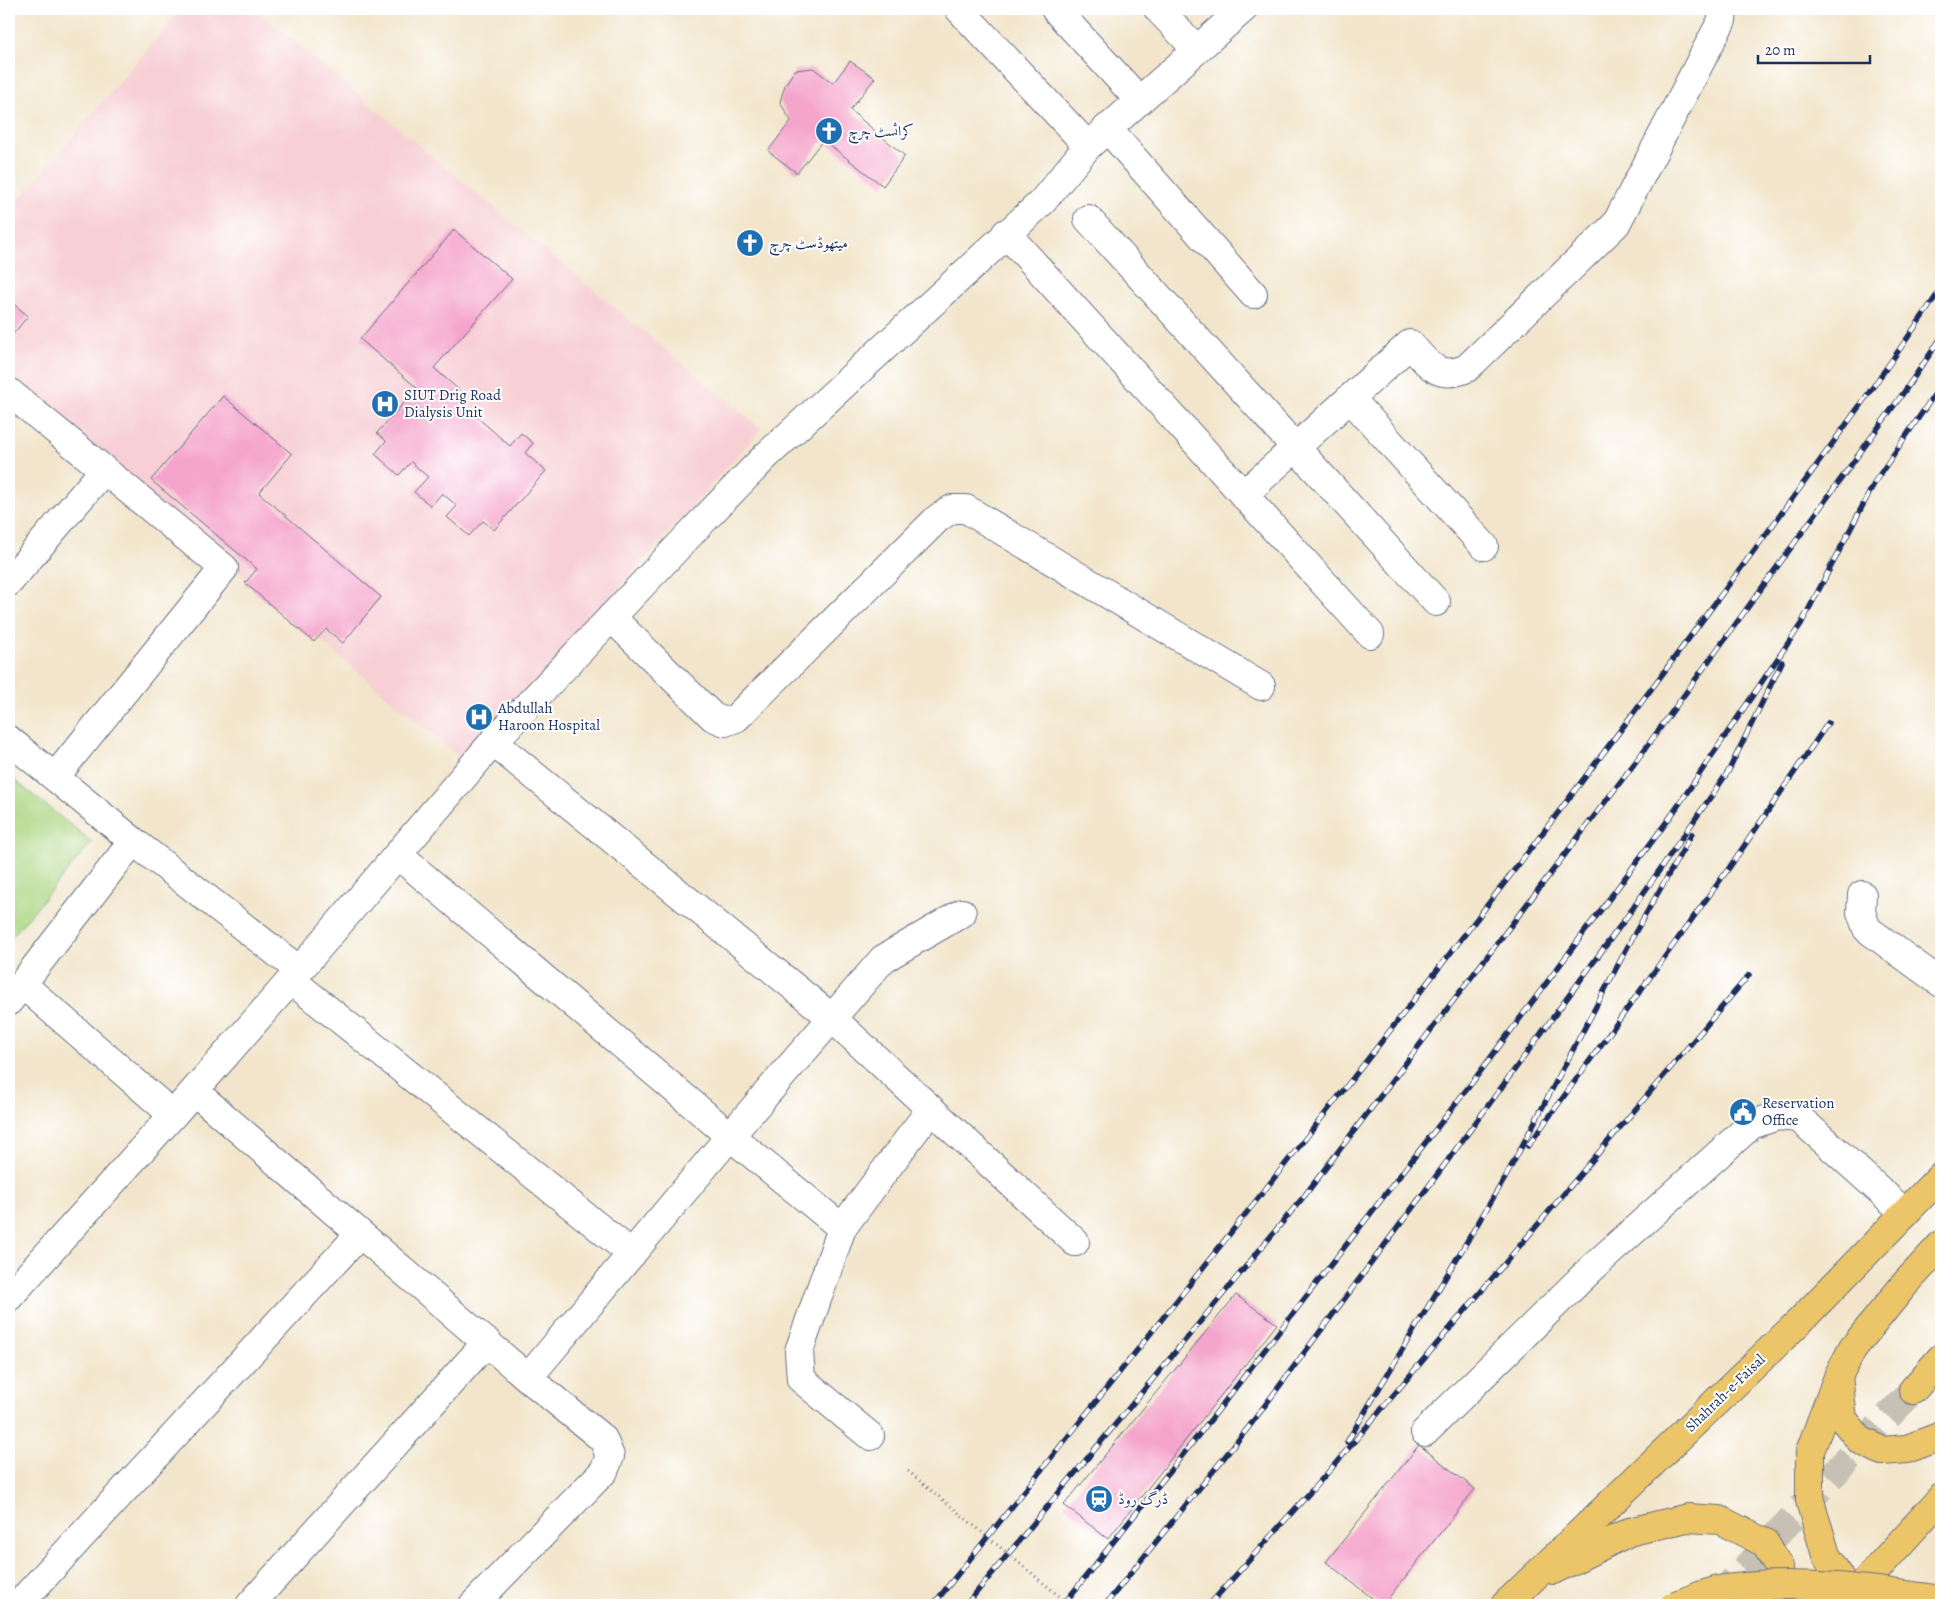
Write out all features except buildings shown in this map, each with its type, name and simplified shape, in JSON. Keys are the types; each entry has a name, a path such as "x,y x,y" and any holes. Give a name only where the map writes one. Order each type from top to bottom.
{"main road":[{"name":"Shahrah-e-Faisal","path":"1505,1605 1800,1321 1941,1176"},
{"path":"1941,1245 1905,1284 1853,1348 1838,1376 1810,1451 1810,1501 1826,1555 1850,1603 1941,1498"},
{"path":"1913,1390 1941,1358"},
{"path":"1838,1376 1843,1419 1860,1440 1882,1451 1907,1449 1941,1436"},
{"path":"1530,1582 1629,1532 1687,1518 1720,1520 1765,1543 1779,1567 1781,1605"},
{"path":"1675,1605 1724,1589 1793,1584 1882,1591 1941,1600"}],"street":[{"path":"959,9 1098,137 1253,294"},
{"path":"1055,9 1140,100"},
{"path":"1158,9 1197,50"},
{"path":"9,1297 173,1115 493,742 765,457 1042,202 1098,137 1243,9"},
{"path":"1243,495 1410,344 1430,366 1441,372 1454,374 1467,368 1616,224 1722,20 1723,9"},
{"path":"1088,219 1436,602"},
{"path":"1006,234 1370,634"},
{"path":"9,392 224,568 55,777"},
{"path":"1350,398 1484,546"},
{"path":"9,582 104,470"},
{"path":"612,617 713,717 726,722 736,718 938,518 952,509 966,508 1260,686"},
{"path":"9,740 632,1254"},
{"path":"493,742 832,1018 1075,1242"},
{"path":"133,841 16,993 173,1115"},
{"path":"398,855 730,1136 842,1228"},
{"path":"1862,895 1861,912 1867,929 1941,983"},
{"path":"528,1378 730,1136 883,959 962,912"},
{"path":"194,1090 528,1378 603,1439 610,1456 604,1471 473,1605"},
{"path":"870,1436 801,1379 799,1351 842,1228 930,1109"},
{"path":"1425,1432 1590,1270 1751,1125 1777,1116 1799,1118 1905,1213"},
{"path":"18,1605 360,1234"},
{"path":"250,1605 487,1342"}],"path":[{"path":"908,1471 1070,1605"}],"shaded area":[{"name":"SIUT Drig Road Dialysis Unit","path":"182,9 255,9 761,429 464,761 9,379 9,211"}],"green space":[{"path":"9,776 92,842 9,940"}],"tunnel":[{"path":"1715,1600 1913,1390"}],"railway":[{"path":"933,1605 1230,1234 1522,860 1618,734 1799,489 1941,289"},
{"path":"966,1605 1305,1195 1634,764 1904,392 1941,338"},
{"path":"1063,1605 1212,1418 1474,1080 1671,816 1801,624 1876,480 1941,385"},
{"path":"1105,1605 1248,1428 1626,918 1728,772 1782,662"},
{"path":"1528,1146 1729,868 1828,723"},
{"path":"1347,1442 1505,1178 1636,931 1692,834"},
{"path":"1209,1605 1330,1470 1749,975"}],"place":[{"name":"کرائسٹ چرچ","path":"829,131"},
{"name":"میتھوڈسٹ چرچ","path":"750,243"},
{"name":"SIUT Drig Road Dialysis Unit","path":"385,404"},
{"name":"Abdullah Haroon Hospital","path":"479,717"},
{"name":"Reservation Office","path":"1743,1112"},
{"name":"ڈرگ روڈ","path":"1099,1499"}]}
